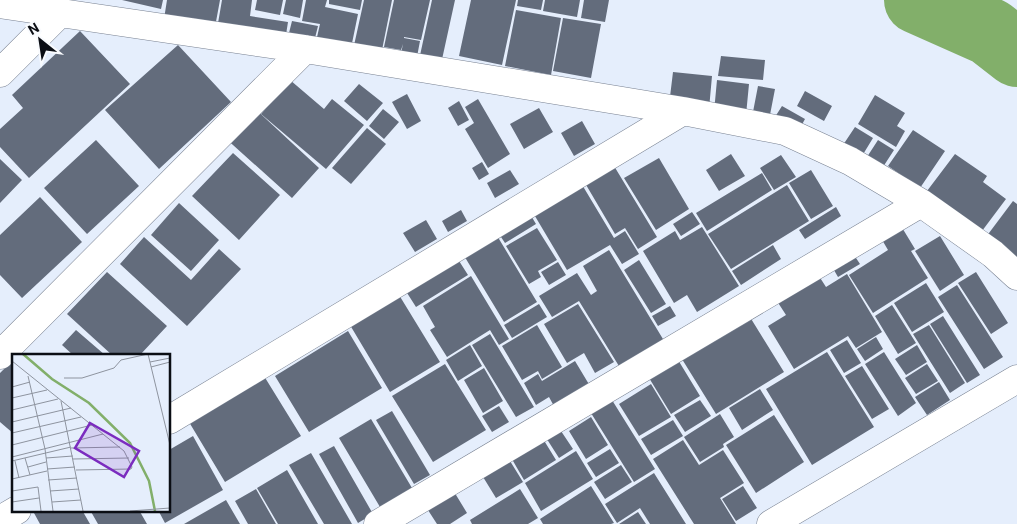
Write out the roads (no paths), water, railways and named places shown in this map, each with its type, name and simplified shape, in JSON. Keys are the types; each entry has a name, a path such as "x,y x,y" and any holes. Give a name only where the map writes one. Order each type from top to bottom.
{"street":[{"path":"0,4 305,49 683,111 785,131 850,161 921,203 993,254 1017,276"},
{"path":"0,73 60,13"},
{"path":"0,355 305,49"},
{"path":"170,419 683,111"},
{"path":"378,524 921,203"},
{"path":"771,524 1017,379"},
{"path":"0,520 14,512"}],"waterway":[{"path":"918,0 990,32 1017,53"}]}
